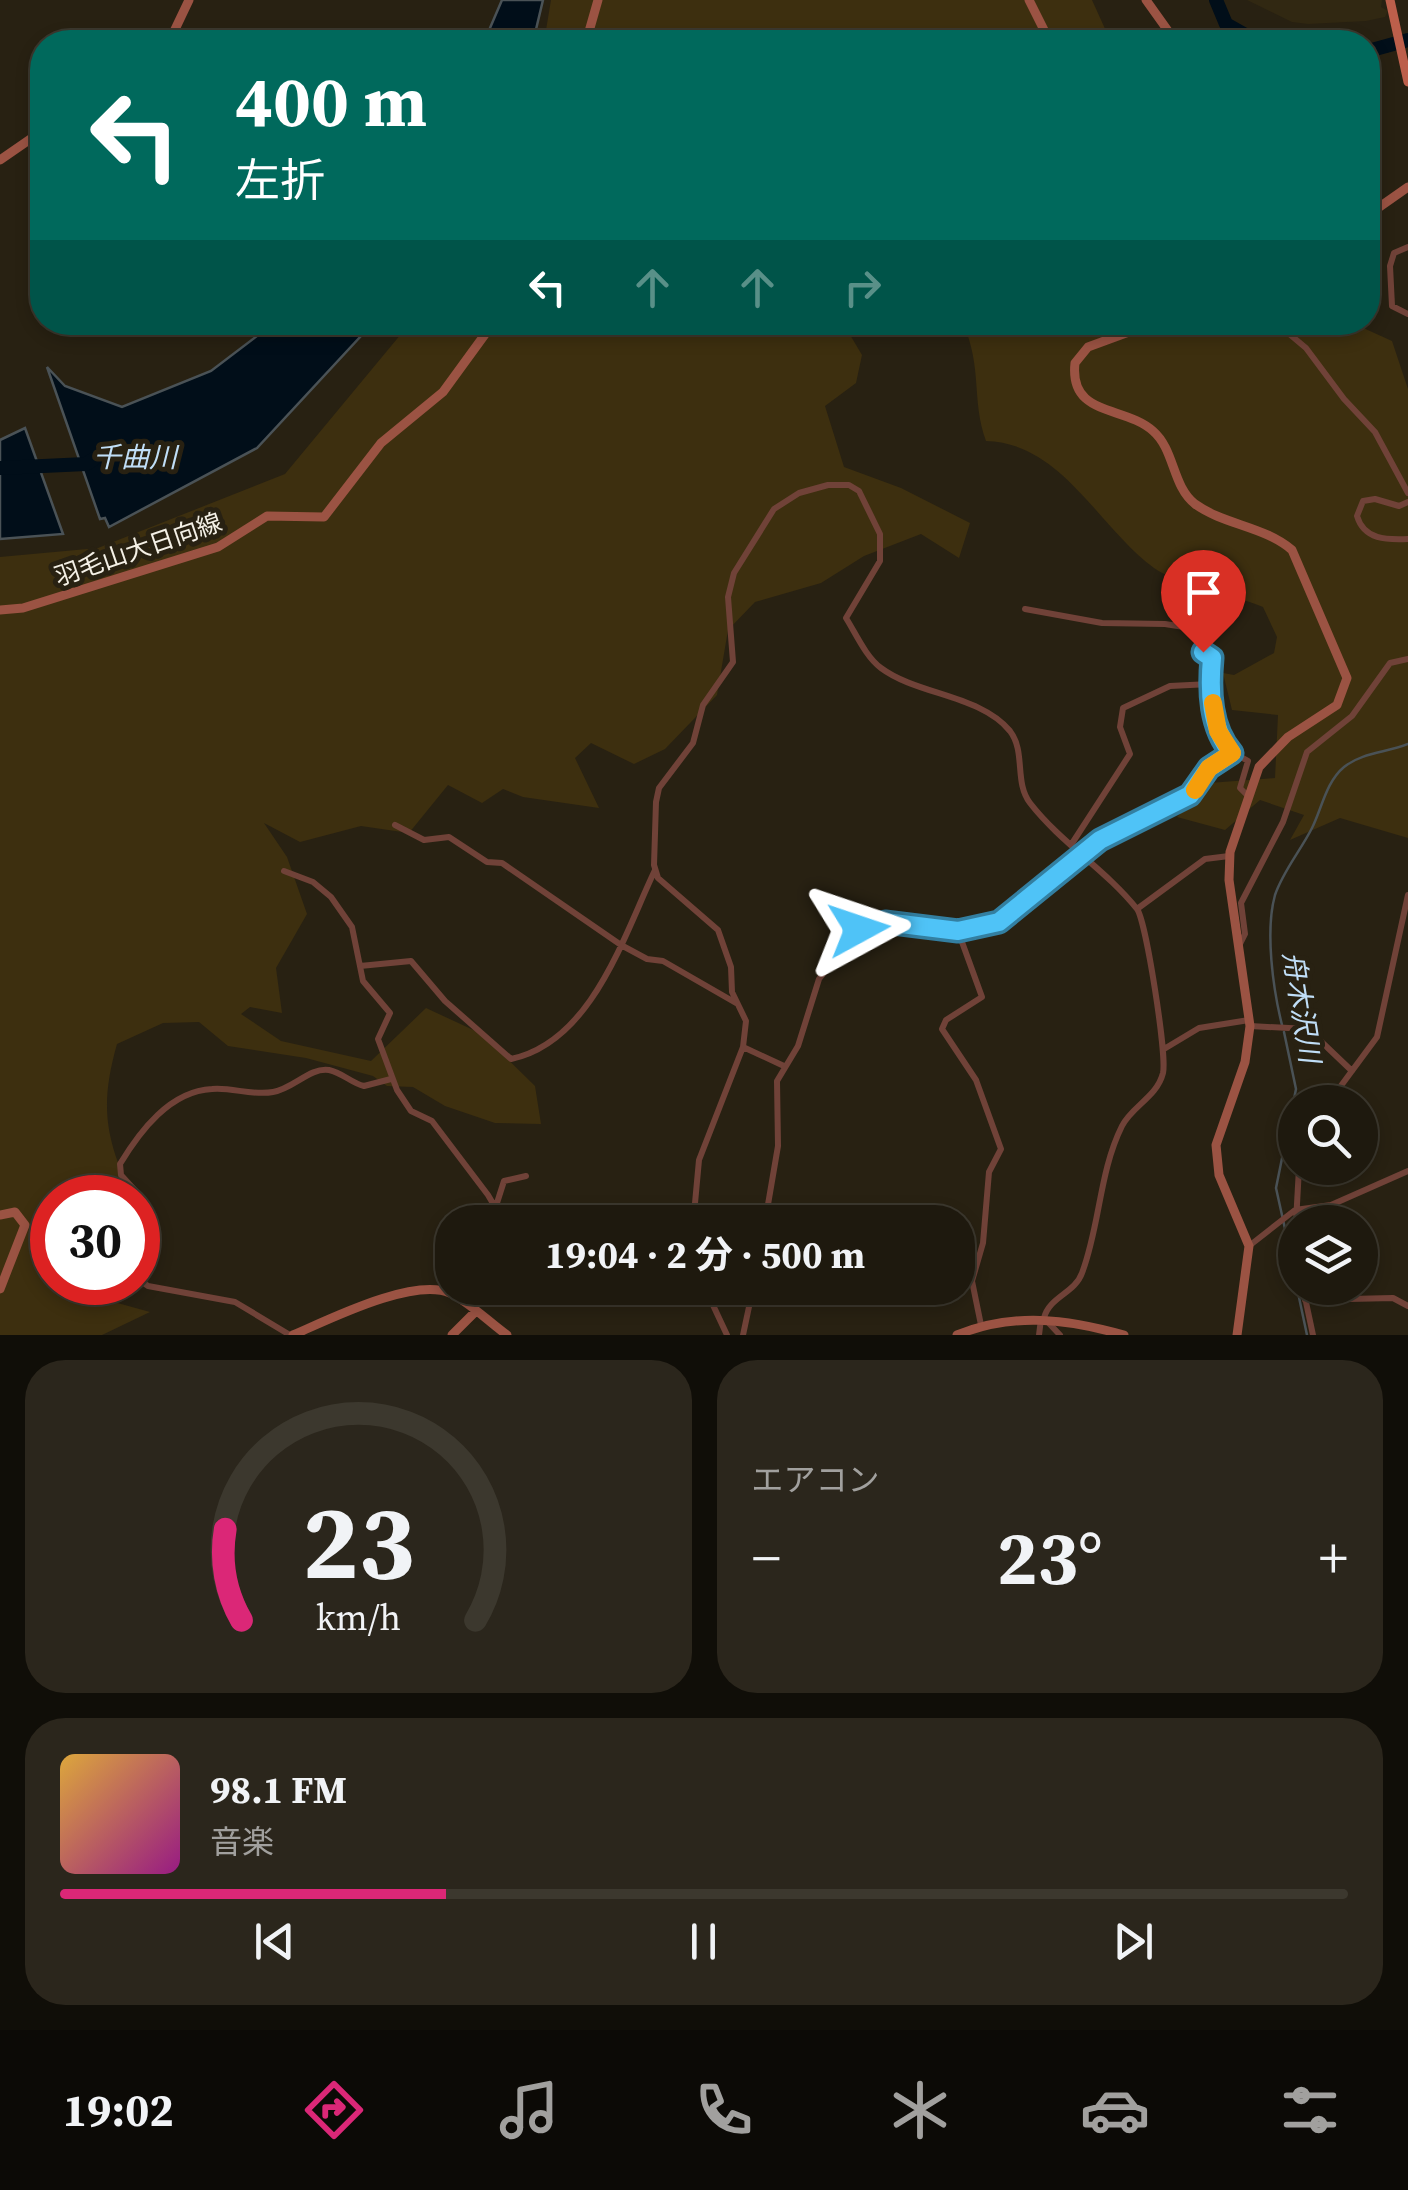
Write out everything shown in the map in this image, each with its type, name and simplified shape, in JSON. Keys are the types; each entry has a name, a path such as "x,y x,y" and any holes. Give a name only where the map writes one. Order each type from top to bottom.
{"main road":[{"path":"1391,5 1408,80"}],"street":[{"path":"175,30 189,0"},
{"path":"589,30 598,0"},
{"path":"1028,0 1044,30"},
{"path":"1147,1 1168,30"},
{"path":"0,160 30,139"},
{"path":"1380,207 1408,187"},
{"path":"1408,247 1394,254 1389,292 1392,306 1408,314"},
{"name":"羽毛山大日向線","path":"0,610 22,608 218,548 267,516 324,517 367,458 443,392 485,335"},
{"path":"1119,335 1088,346 1075,363 1079,392 1091,405 1137,420 1156,434 1182,488 1195,504 1292,550 1319,618 1346,667 1344,697 1273,750 1247,796 1229,856 1249,1023 1242,1074 1216,1145 1219,1174 1248,1246 1237,1335"},
{"path":"1291,335 1375,432 1408,493"},
{"path":"360,966 412,961 445,1001 511,1059 552,1038 574,1018 620,944 656,870 659,788 693,743 704,704 733,662 728,598 734,573 774,509 799,493 828,485 848,485 859,491 880,534 880,561 846,618 871,658 906,683 980,711 1008,728 1019,752 1024,794 1137,909 1161,1008 1163,1072 1156,1090 1123,1124 1103,1182 1082,1274 1046,1308 1039,1335"},
{"path":"1408,502 1398,506 1375,499 1363,501 1358,516 1368,534 1408,539"},
{"path":"1025,609 1102,624 1165,624 1203,630 1203,652 1212,658 1210,684 1218,731 1232,753 1248,760 1240,788 1247,796"},
{"path":"1239,945 1245,934 1241,903 1283,822 1308,752 1352,716 1390,663 1408,658"},
{"path":"1072,845 1130,754 1120,727 1123,708 1170,686 1210,684"},
{"path":"768,1205 778,1146 776,1090 784,1066 798,1046 819,979 859,929 885,922 958,931 988,926 1010,916 1100,840 1190,795 1209,768 1232,753"},
{"path":"394,824 424,840 449,836 487,862 502,863 620,944 648,959 663,961 737,1004"},
{"path":"1137,909 1205,859 1229,856"},
{"path":"656,870 665,888 718,930 731,967 732,992 746,1022 744,1047 699,1160 695,1205"},
{"path":"284,871 307,878 331,897 352,927 367,986 389,1008 378,1040 391,1079 411,1112 432,1120 494,1205"},
{"path":"1342,1085 1377,1037 1408,894"},
{"path":"958,931 982,997 946,1020 942,1029 976,1080 1001,1150 989,1172 983,1243 972,1280 981,1325"},
{"path":"1164,1049 1200,1028 1249,1023 1308,1029 1352,1071"},
{"path":"744,1047 784,1066"},
{"path":"121,1175 120,1164 151,1121 186,1094 214,1088 272,1092 295,1086 317,1070 334,1072 364,1086 391,1079"},
{"path":"1330,1205 1392,1182 1408,1170"},
{"path":"496,1205 504,1181 526,1176"},
{"path":"0,1215 15,1212 26,1225 0,1290"},
{"path":"1248,1246 1278,1223"},
{"path":"160,1288 235,1302 291,1335 397,1296 435,1291"},
{"path":"1378,1298 1393,1298 1408,1306"},
{"path":"467,1305 507,1335"},
{"path":"713,1305 727,1335"},
{"path":"743,1335 750,1305"},
{"path":"1306,1305 1313,1335"},
{"path":"452,1335 475,1312"},
{"path":"1042,1318 1060,1335"},
{"path":"957,1335 981,1325 1042,1318 1124,1335"}],"shaded area":[{"path":"551,0 1092,0 1106,30 546,30"},
{"path":"1247,0 1382,0 1381,7 1388,11 1385,17 1366,21 1308,24 1292,22"},
{"path":"400,335 850,335 862,355 856,383 825,406 844,467 901,488 970,523 959,558 921,534 864,556 821,583 755,602 728,630 717,695 665,749 634,764 591,743 575,758 599,808 523,797 503,789 482,803 448,785 409,833 361,826 300,842 264,823 287,857 307,914 276,968 282,1013 250,1007 241,1014 281,1041 371,1061 426,1008 482,1034 535,1086 541,1124 495,1123 445,1106 413,1087 387,1086 373,1076 306,1058 228,1046 199,1022 163,1023 117,1044 107,1105 111,1140 123,1175 30,1175 30,1305 125,1305 150,1312 102,1335 0,1335 0,557 98,548 285,474"},
{"path":"967,335 1379,335 1392,341 1408,389 1408,838 1340,818 1290,840 1304,815 1260,800 1225,830 1177,817 1209,783 1275,778 1278,715 1232,710 1223,673 1234,675 1274,653 1277,637 1263,607 1154,568 1058,471 1013,445 986,441"}],"water":[{"path":"502,0 543,0 536,30 489,30"},
{"name":"千曲川","path":"258,335 362,335 257,448 109,527 105,518 100,519 47,367 65,386 122,407 211,371"},
{"path":"25,428 63,534 0,539 0,440"}],"waterway":[{"path":"1216,0 1226,24 1237,30"},
{"path":"1380,48 1408,40"},
{"name":"千曲川","path":"0,468 86,464 94,459"},
{"name":"舟木沢川","path":"1282,1025 1270,942 1278,886 1338,773 1359,758 1408,744"},
{"name":"舟木沢川","path":"1280,1205 1276,1188 1296,1089 1284,1032"},
{"name":"舟木沢川","path":"1301,1305 1307,1335"}],"slow traffic":[{"path":"1195,790 1209,768 1232,753 1222,742 1213,703"}],"route":[{"path":"859,929 885,922 958,931 999,922 1100,840 1190,795 1209,768 1232,753 1218,731 1210,684 1212,658 1203,652"}]}
